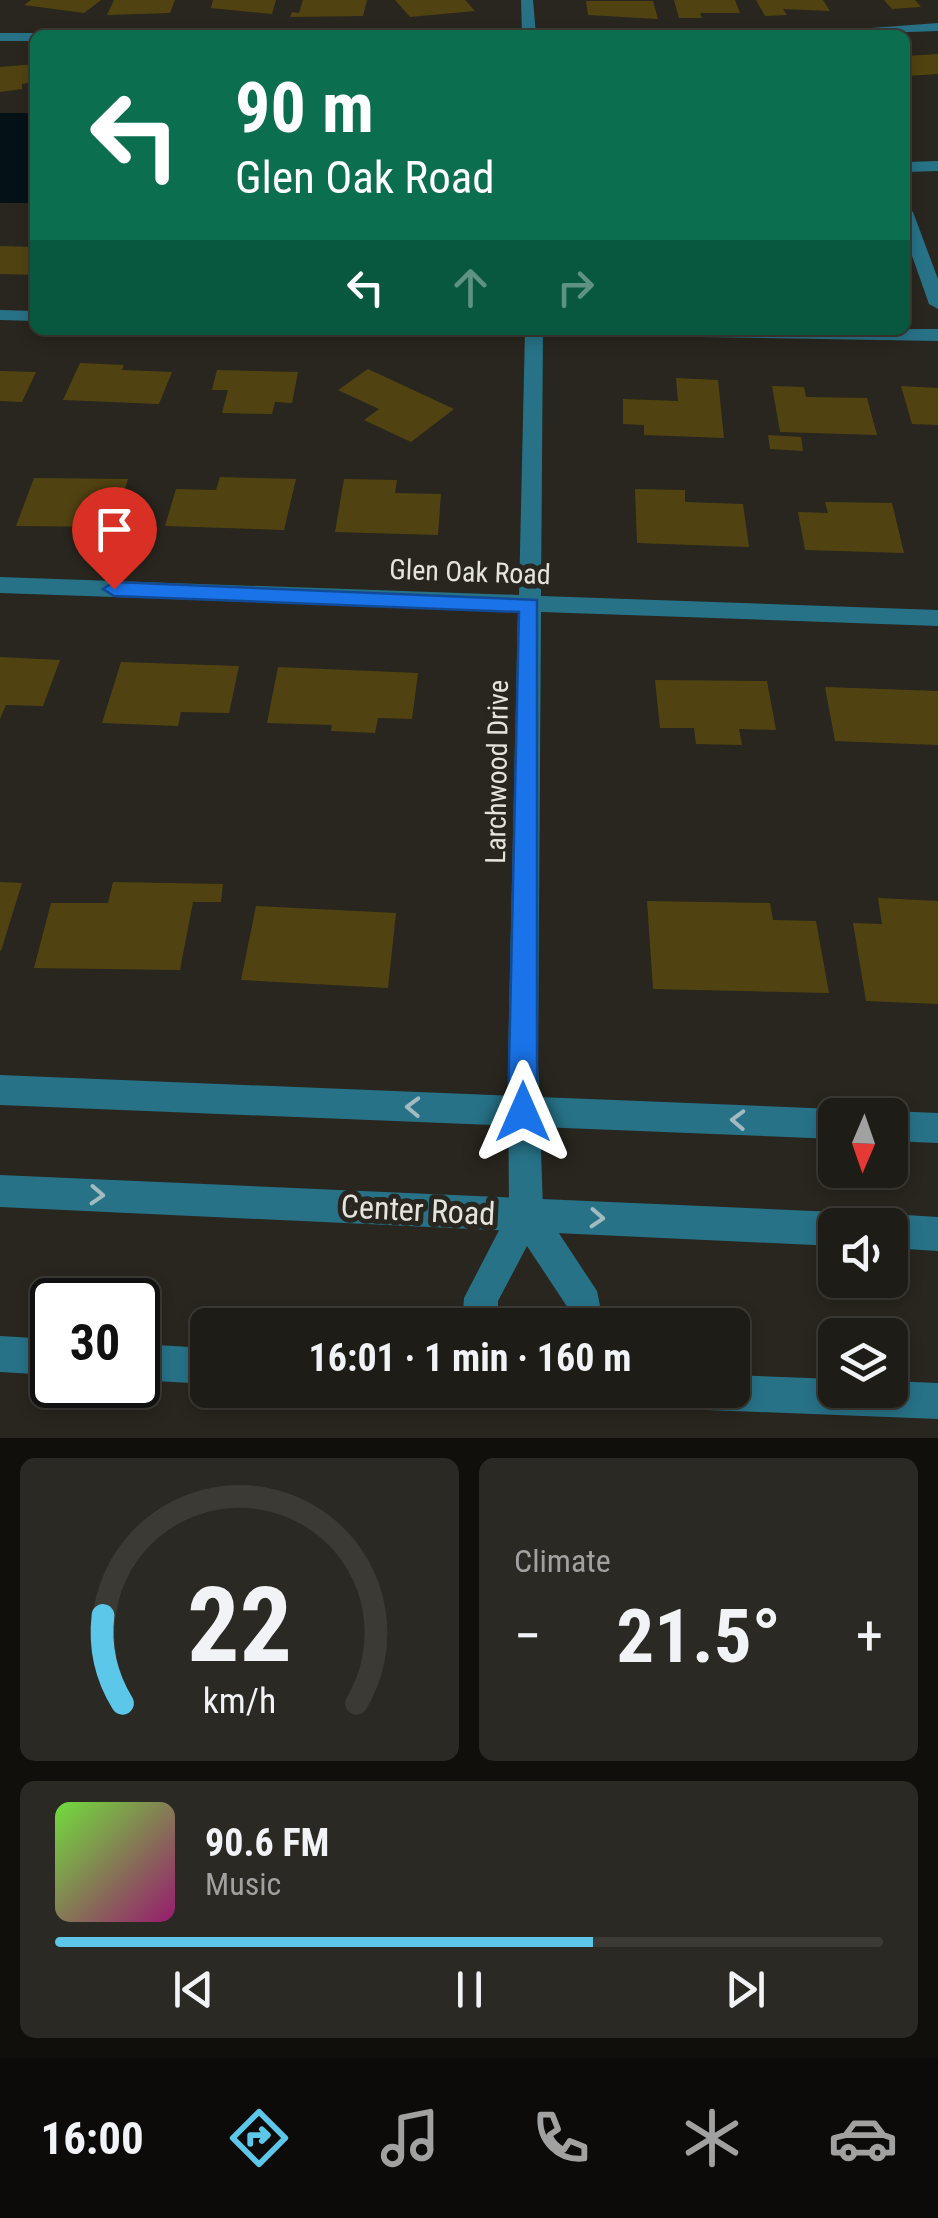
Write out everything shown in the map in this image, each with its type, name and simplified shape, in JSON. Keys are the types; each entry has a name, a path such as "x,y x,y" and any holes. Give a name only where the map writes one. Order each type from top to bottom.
{"street":[{"path":"527,0 529,30"},
{"path":"898,30 938,27"},
{"path":"0,36 30,37"},
{"path":"910,167 938,166"},
{"path":"910,226 938,304"},
{"path":"0,315 30,316"},
{"name":"Larchwood Drive","path":"526,1214 523,1112 534,335"},
{"path":"888,335 938,336"},
{"name":"Glen Oak Road","path":"0,585 938,618"},
{"path":"0,1090 818,1123"},
{"path":"908,1127 938,1128"},
{"name":"Center Road","path":"0,1191 818,1228"},
{"path":"481,1308 481,1298 526,1214 586,1308"},
{"path":"908,1232 938,1234"},
{"path":"0,1354 30,1356"},
{"path":"160,1363 190,1365"},
{"path":"750,1394 938,1401"}],"shaded area":[{"path":"0,113 30,113 30,203 0,203"}],"building":[{"path":"31,0 101,0 84,13 24,5"},
{"path":"114,0 175,0 170,13 107,15"},
{"path":"213,0 276,0 272,14 211,8"},
{"path":"303,0 367,0 363,16 290,17 292,12 299,13"},
{"path":"395,0 465,0 475,11 410,17"},
{"path":"674,0 735,0 740,13 700,13 702,18 679,18"},
{"path":"756,0 823,0 830,11 783,9 787,15 765,16"},
{"path":"884,0 915,0 921,7 892,9"},
{"path":"586,1 653,1 658,19 588,15"},
{"path":"938,54 938,74 910,76 910,56"},
{"path":"30,64 30,83 22,84 22,89 0,92 0,67"},
{"path":"0,246 30,247 30,275 0,274"},
{"path":"80,363 172,372 159,404 63,400"},
{"path":"368,369 454,409 411,442 364,420 379,409 338,390"},
{"path":"217,370 298,372 292,403 275,402 272,414 222,413 228,390 212,390"},
{"path":"0,371 36,372 22,402 0,401"},
{"path":"676,378 718,380 724,438 644,435 644,425 623,424 623,399 678,401"},
{"path":"772,386 804,387 806,397 867,398 877,435 780,432"},
{"path":"901,386 938,388 938,425 912,424"},
{"path":"768,435 801,437 803,451 770,449"},
{"path":"220,477 296,479 284,530 165,526 176,489 216,490"},
{"path":"34,478 128,479 114,527 16,526"},
{"path":"344,479 397,480 395,493 441,494 438,535 335,532"},
{"path":"635,489 685,490 685,502 743,504 749,547 637,543"},
{"path":"825,502 892,503 904,553 805,550 798,512 828,513"},
{"path":"0,657 60,660 43,706 6,705 0,719"},
{"path":"121,662 239,666 229,713 181,712 178,726 102,723"},
{"path":"278,667 418,673 412,719 378,718 375,733 331,731 332,725 267,723"},
{"path":"655,680 767,681 776,730 739,729 742,745 696,744 694,728 660,728"},
{"path":"825,687 938,691 938,745 835,741"},
{"path":"0,882 22,883 1,951 0,950"},
{"path":"113,882 223,884 221,902 193,902 180,970 34,968 51,903 108,903"},
{"path":"878,898 938,901 938,1004 866,1001 853,923 882,924"},
{"path":"647,901 770,903 773,920 816,921 829,993 653,989"},
{"path":"256,906 396,913 388,988 241,980"}],"route":[{"path":"114,589 529,605 523,1112"}]}
